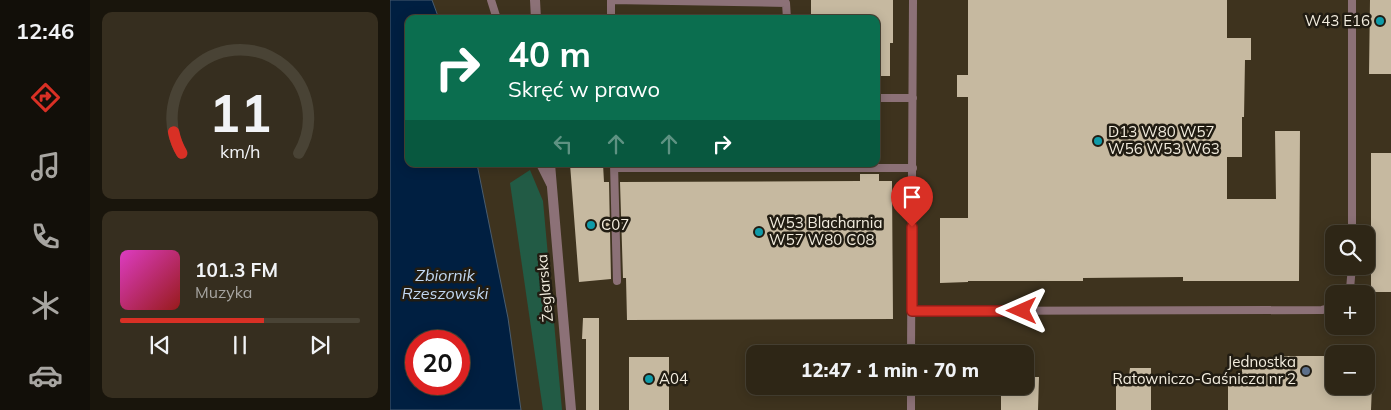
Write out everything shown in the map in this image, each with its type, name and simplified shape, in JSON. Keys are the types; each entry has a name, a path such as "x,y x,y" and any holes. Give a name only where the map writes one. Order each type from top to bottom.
{"street":[{"path":"535,0 536,15"},
{"name":"Żeglarska","path":"550,167 571,410"}],"lane":[{"path":"491,0 496,15"},
{"path":"611,15 611,0 786,3 787,15"},
{"path":"911,345 913,0"},
{"path":"1352,0 1352,225"},
{"path":"880,98 913,98"},
{"path":"542,167 552,188"},
{"path":"615,167 617,281"},
{"path":"880,167 913,168"},
{"path":"912,311 1325,309"},
{"path":"911,395 911,410"}],"green space":[{"path":"530,170 543,201 562,410 543,410 510,183"}],"water":[{"name":"Zbiornik Rzeszowski","path":"390,0 432,0 438,15 405,15 405,167 478,167 508,318 521,410 390,410"}],"building":[{"path":"811,0 893,0 893,43 890,43 890,76 880,76 880,15 811,15"},
{"name":"D13 W80 W57 W56 W53 W63","path":"968,0 1227,0 1227,38 1251,38 1251,60 1245,60 1242,157 1227,157 1227,199 1276,199 1275,131 1300,131 1299,281 1183,281 1183,277 1083,278 1083,281 968,281 940,283 940,218 968,218 968,97 957,97 957,75 968,75"},
{"name":"W43 E16","path":"1370,0 1391,0 1391,74 1369,74"},
{"path":"1371,153 1391,153 1391,292 1375,292 1375,285 1371,285 1371,275 1375,275 1375,225 1371,225"},
{"name":"C07","path":"570,167 603,167 604,182 609,182 611,279 579,282"},
{"name":"W53 Blacharnia W57 W80 C08","path":"860,174 879,174 879,181 892,181 893,319 627,320 626,278 623,278 620,182 860,181"},
{"path":"583,318 599,318 599,410 586,410 586,339 582,339"},
{"path":"1278,356 1325,356 1325,395 1372,395 1371,410 1228,410 1228,376 1242,377 1242,368 1278,368"},
{"name":"A04","path":"629,357 669,357 669,410 629,410"},
{"path":"1130,368 1151,368 1151,410 1116,410 1116,376 1129,376"},
{"path":"1034,377 1039,377 1038,410 1001,410 1001,395 1034,395"}],"place":[{"name":"W43 E16","path":"1380,21"},
{"name":"D13 W80 W57 W56 W53 W63","path":"1098,141"},
{"name":"C07","path":"591,225"},
{"name":"W53 Blacharnia W57 W80 C08","path":"759,232"},
{"name":"Jednostka Ratowniczo-Gaśnicza nr 2","path":"1306,371"},
{"name":"A04","path":"649,379"}],"route":[{"path":"912,227 912,311 1022,311"}]}
